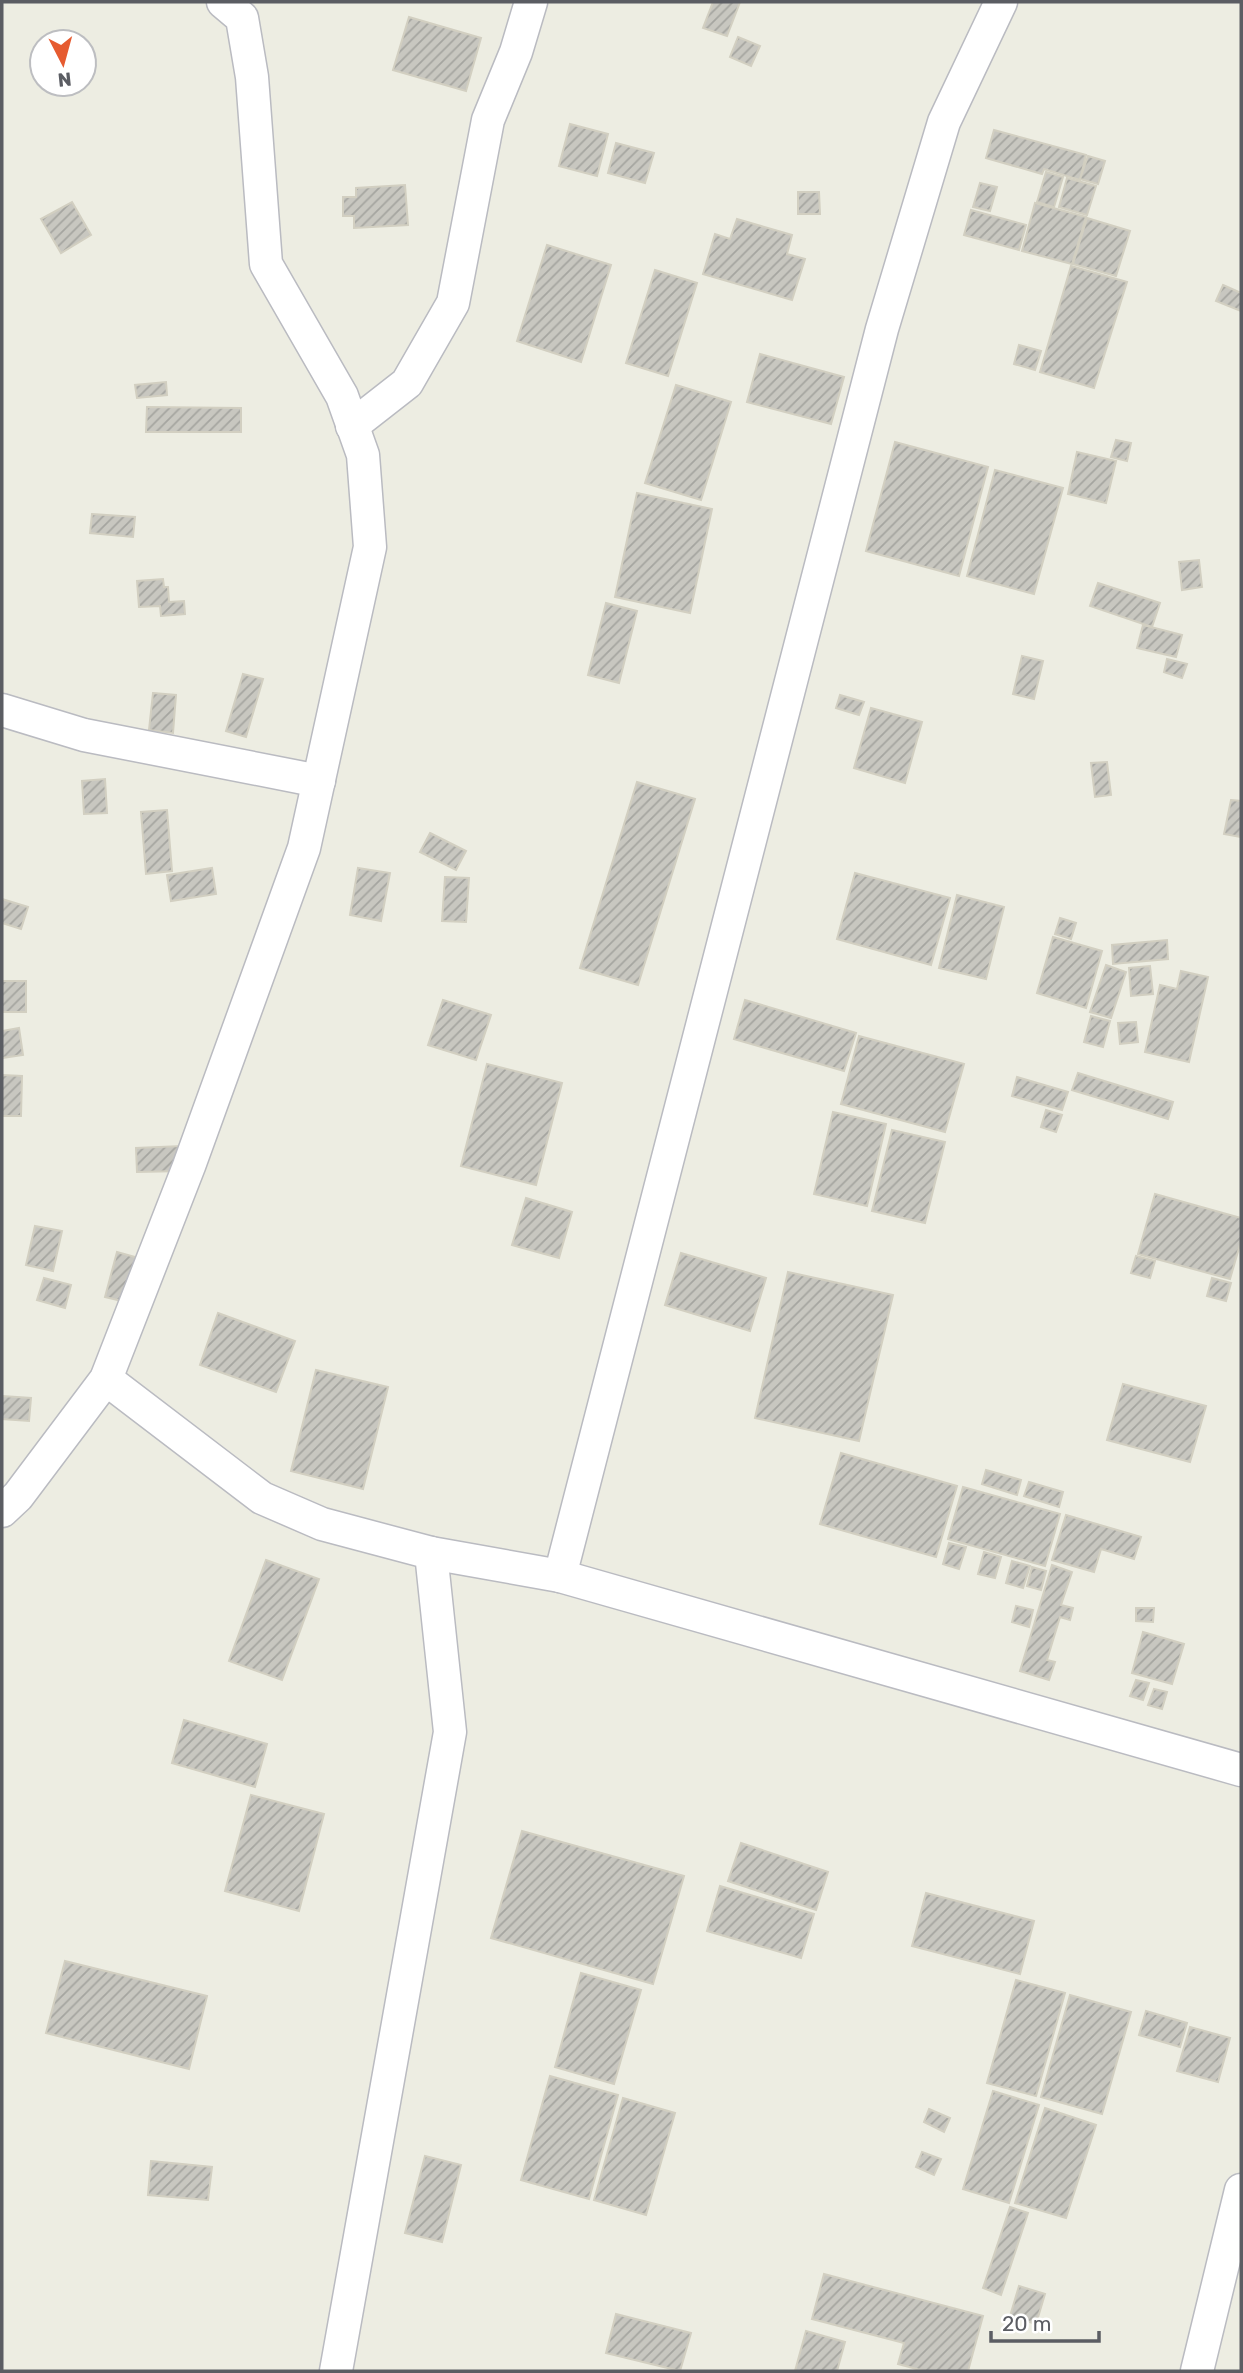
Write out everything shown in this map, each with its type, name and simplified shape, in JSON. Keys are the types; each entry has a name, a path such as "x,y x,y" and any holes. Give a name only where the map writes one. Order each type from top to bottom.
{"street":[{"path":"2,1511 18,1496 106,1379 189,1166 304,848 370,547 363,455 342,396 267,264 252,78 243,18 223,2"},
{"path":"352,426 407,383 453,303 488,120 516,51 531,2"},
{"path":"560,1576 882,329 944,122 1000,2"},
{"path":"2,710 84,735 319,780"},
{"path":"106,1379 262,1498 322,1524 431,1553 560,1576 1241,1770"},
{"path":"336,2371 450,1732 431,1553"},
{"path":"1197,2371 1241,2190"}],"building":[{"path":"713,2 740,2 727,36 703,28"},
{"path":"409,17 481,38 466,91 393,70"},
{"path":"738,37 760,46 751,66 730,57"},
{"path":"570,124 608,134 597,176 559,166"},
{"path":"994,130 1086,155 1080,180 1044,169 1042,174 986,158"},
{"path":"616,143 654,153 645,183 608,173"},
{"path":"1088,156 1105,161 1098,184 1080,179"},
{"path":"1046,172 1063,177 1054,207 1037,202"},
{"path":"1067,178 1096,186 1087,215 1059,207"},
{"path":"980,183 997,187 990,211 973,207"},
{"path":"405,185 408,225 354,228 354,216 343,216 343,197 356,197 356,188"},
{"path":"798,192 819,192 820,214 798,214"},
{"path":"72,202 91,235 61,253 41,219"},
{"path":"1035,203 1086,217 1072,264 1022,251"},
{"path":"971,210 1026,225 1019,250 964,235"},
{"path":"1087,218 1130,231 1116,276 1073,264"},
{"path":"737,219 792,235 787,254 805,259 792,300 703,274 715,234 730,239"},
{"path":"547,245 611,265 581,362 517,341"},
{"path":"1071,266 1127,282 1094,388 1040,372"},
{"path":"655,270 697,283 668,376 626,363"},
{"path":"1223,285 1241,293 1241,311 1216,301"},
{"path":"1019,345 1041,351 1035,370 1014,364"},
{"path":"760,354 844,377 831,424 747,402"},
{"path":"166,382 167,395 137,398 135,385"},
{"path":"676,385 731,402 701,500 645,483"},
{"path":"147,407 241,408 241,432 146,432"},
{"path":"1116,440 1131,443 1127,461 1111,457"},
{"path":"895,442 988,467 959,576 866,551"},
{"path":"1077,452 1116,461 1106,503 1068,494"},
{"path":"995,470 1063,488 1034,594 967,576"},
{"path":"637,493 712,509 690,613 615,597"},
{"path":"92,514 135,517 133,537 90,533"},
{"path":"1199,560 1202,587 1182,590 1179,562"},
{"path":"163,579 164,587 168,587 169,602 184,601 185,614 161,616 160,606 139,607 137,581"},
{"path":"1098,583 1160,603 1152,627 1090,606"},
{"path":"606,603 637,611 619,683 588,675"},
{"path":"1143,625 1182,635 1176,657 1137,648"},
{"path":"1022,656 1043,661 1034,699 1013,694"},
{"path":"1167,659 1187,664 1182,678 1164,672"},
{"path":"243,674 263,679 246,737 226,731"},
{"path":"153,693 176,695 173,733 149,730"},
{"path":"840,695 864,702 859,715 836,708"},
{"path":"871,708 922,722 905,783 854,768"},
{"path":"1107,762 1111,795 1095,797 1091,763"},
{"path":"105,779 107,813 84,814 82,781"},
{"path":"637,782 695,799 638,985 580,968"},
{"path":"1231,800 1241,801 1241,837 1224,834"},
{"path":"167,810 172,871 146,874 141,812"},
{"path":"430,833 466,851 456,870 420,852"},
{"path":"212,868 216,894 171,901 167,875"},
{"path":"358,868 390,873 381,921 350,915"},
{"path":"855,873 950,898 931,965 837,939"},
{"path":"445,877 469,878 466,922 442,921"},
{"path":"957,895 1004,907 986,979 939,968"},
{"path":"2,899 28,907 21,929 2,923"},
{"path":"1060,918 1076,923 1071,939 1055,934"},
{"path":"1053,937 1102,951 1086,1008 1037,993"},
{"path":"1167,940 1168,959 1113,964 1112,945"},
{"path":"1106,965 1126,972 1111,1018 1090,1012"},
{"path":"1150,966 1153,994 1131,996 1129,968"},
{"path":"1181,971 1208,977 1189,1062 1145,1052 1160,985 1177,989"},
{"path":"2,981 26,981 26,1012 2,1012"},
{"path":"443,1000 491,1015 476,1060 428,1045"},
{"path":"745,1000 856,1033 844,1071 734,1039"},
{"path":"1091,1016 1110,1021 1103,1047 1084,1042"},
{"path":"1136,1022 1138,1042 1120,1044 1118,1023"},
{"path":"19,1028 23,1055 2,1058 2,1031"},
{"path":"859,1036 964,1064 945,1132 841,1104"},
{"path":"487,1064 562,1083 536,1185 461,1166"},
{"path":"1078,1073 1173,1102 1168,1119 1072,1090"},
{"path":"2,1075 22,1076 21,1116 2,1116"},
{"path":"1017,1077 1068,1092 1062,1110 1012,1096"},
{"path":"1046,1110 1062,1115 1056,1132 1041,1127"},
{"path":"833,1112 886,1124 867,1206 814,1194"},
{"path":"892,1130 945,1142 925,1223 872,1211"},
{"path":"182,1146 183,1171 137,1172 136,1148"},
{"path":"1155,1194 1241,1218 1241,1241 1230,1279 1138,1254"},
{"path":"526,1198 572,1212 559,1258 512,1245"},
{"path":"35,1226 62,1231 53,1271 26,1265"},
{"path":"117,1252 142,1259 130,1303 105,1297"},
{"path":"681,1253 766,1278 750,1331 665,1305"},
{"path":"1136,1256 1155,1261 1150,1278 1131,1273"},
{"path":"788,1272 893,1295 859,1441 755,1418"},
{"path":"44,1278 71,1285 65,1308 37,1300"},
{"path":"1212,1278 1231,1283 1226,1301 1207,1296"},
{"path":"218,1313 295,1341 276,1392 200,1365"},
{"path":"316,1370 388,1387 363,1489 291,1471"},
{"path":"1123,1384 1206,1406 1190,1462 1107,1440"},
{"path":"2,1396 31,1398 29,1421 2,1419"},
{"path":"841,1453 957,1486 936,1557 820,1524"},
{"path":"986,1470 1021,1480 1017,1495 982,1484"},
{"path":"1029,1482 1063,1492 1059,1507 1024,1496"},
{"path":"963,1487 1060,1514 1045,1566 948,1539"},
{"path":"1066,1515 1141,1537 1134,1559 1101,1549 1094,1572 1052,1560"},
{"path":"949,1543 966,1547 959,1569 943,1564"},
{"path":"984,1552 1001,1557 995,1578 978,1574"},
{"path":"266,1560 319,1579 282,1680 229,1661"},
{"path":"1012,1561 1030,1566 1023,1588 1006,1583"},
{"path":"1052,1565 1072,1572 1061,1605 1073,1608 1070,1620 1060,1617 1047,1660 1055,1662 1049,1680 1020,1671"},
{"path":"1032,1567 1046,1571 1041,1590 1027,1586"},
{"path":"1016,1606 1033,1610 1029,1627 1012,1622"},
{"path":"1136,1608 1154,1608 1153,1622 1136,1621"},
{"path":"1143,1632 1184,1644 1172,1684 1132,1673"},
{"path":"1136,1680 1149,1683 1143,1700 1130,1696"},
{"path":"1154,1689 1167,1692 1162,1709 1148,1705"},
{"path":"184,1720 267,1744 255,1787 172,1763"},
{"path":"251,1795 324,1814 299,1911 225,1891"},
{"path":"522,1831 684,1876 653,1984 491,1938"},
{"path":"741,1843 828,1872 816,1910 728,1881"},
{"path":"720,1886 814,1914 801,1958 707,1931"},
{"path":"926,1893 1034,1921 1020,1974 912,1946"},
{"path":"65,1961 207,1996 189,2069 46,2033"},
{"path":"581,1973 641,1990 614,2084 555,2067"},
{"path":"1016,1980 1065,1993 1036,2096 987,2083"},
{"path":"1070,1995 1131,2012 1102,2114 1041,2097"},
{"path":"1146,2011 1187,2023 1180,2047 1139,2035"},
{"path":"1190,2027 1230,2038 1218,2082 1177,2071"},
{"path":"550,2076 618,2095 589,2199 521,2180"},
{"path":"993,2091 1039,2105 1009,2203 963,2189"},
{"path":"623,2098 675,2113 646,2215 594,2200"},
{"path":"1045,2108 1096,2125 1066,2218 1015,2203"},
{"path":"929,2109 950,2118 944,2132 924,2122"},
{"path":"922,2152 941,2159 934,2175 916,2167"},
{"path":"425,2156 461,2165 442,2242 405,2233"},
{"path":"151,2161 212,2167 208,2200 148,2195"},
{"path":"1010,2207 1028,2213 1001,2295 983,2288"},
{"path":"824,2274 983,2316 968,2371 924,2371 898,2364 904,2343 812,2319"},
{"path":"1019,2286 1045,2294 1036,2324 1010,2316"},
{"path":"616,2314 691,2333 680,2371 606,2353"},
{"path":"806,2331 845,2342 837,2371 795,2371"}]}
